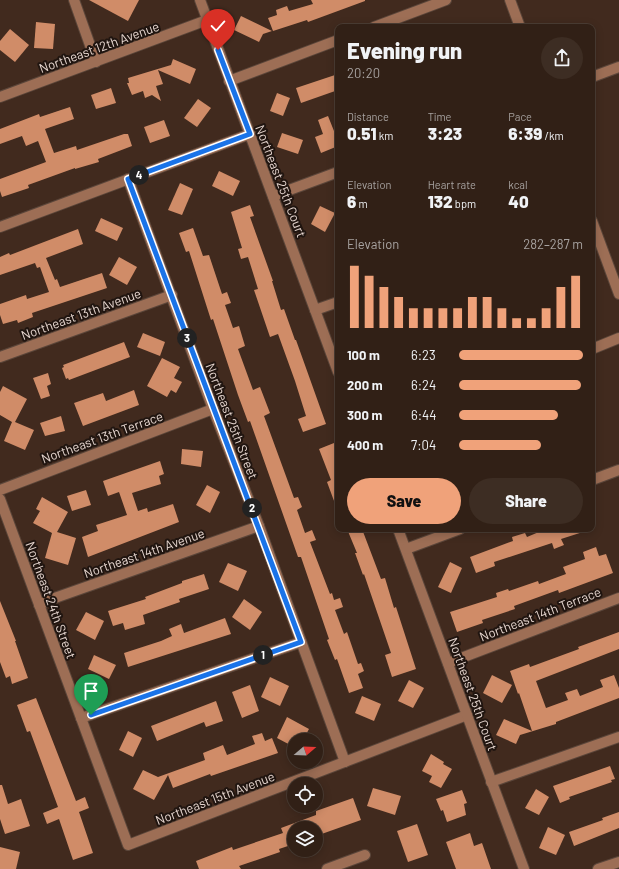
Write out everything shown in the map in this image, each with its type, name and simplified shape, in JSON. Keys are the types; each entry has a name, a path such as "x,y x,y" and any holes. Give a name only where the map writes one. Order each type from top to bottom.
{"street":[{"path":"74,0 96,62"},
{"name":"Northeast 25th Court","path":"200,0 335,364"},
{"path":"382,24 446,0"},
{"path":"510,0 519,24"},
{"name":"Northeast 12th Avenue","path":"0,97 207,20"},
{"path":"229,81 335,41"},
{"path":"595,76 619,67"},
{"path":"0,227 250,134"},
{"path":"273,196 335,173"},
{"name":"Northeast 25th Street","path":"128,179 213,409 259,526 345,762"},
{"path":"595,229 619,294"},
{"name":"Northeast 13th Avenue","path":"0,357 172,295"},
{"path":"315,310 335,303"},
{"path":"595,348 619,338"},
{"name":"Northeast 13th Terrace","path":"0,490 213,409"},
{"path":"595,479 619,470"},
{"name":"Northeast 24th Street","path":"0,499 128,845"},
{"name":"Northeast 14th Avenue","path":"39,605 49,600 259,526"},
{"name":"Northeast 25th Court","path":"399,532 524,869"},
{"path":"406,549 452,532"},
{"name":"Northeast 14th Terrace","path":"448,664 619,598"},
{"path":"81,718 301,642"},
{"name":"Northeast 15th Avenue","path":"128,845 467,715"},
{"path":"492,782 619,737"},
{"path":"327,869 365,855"},
{"path":"598,869 618,865"}],"building":[{"path":"89,0 139,0 128,21"},
{"path":"311,0 365,1 308,22 307,20 273,31 268,18 277,15 276,10 287,6 289,11 313,4"},
{"path":"241,16 272,31 263,34 259,42 234,30"},
{"path":"36,22 55,24 53,49 34,48"},
{"path":"10,29 29,45 15,62 0,50 0,41"},
{"path":"173,59 196,69 190,84 158,70 163,84 156,86 161,101 152,95 145,98 143,91 132,95 127,83 129,83 128,78 171,65"},
{"path":"335,75 335,91 301,103 296,88"},
{"path":"111,88 116,103 96,109 91,95"},
{"path":"277,93 290,98 283,116 270,111"},
{"path":"198,99 211,108 197,127 184,118"},
{"path":"70,107 74,119 45,129 54,153 76,146 77,150 124,134 128,134 132,146 98,159 99,162 75,168 28,185 29,188 2,197 0,191 0,179 46,162 38,141 26,146 22,136 0,144 0,129 39,114 40,117"},
{"path":"328,116 335,131 335,147 321,153 315,137 323,134 318,120"},
{"path":"164,120 170,136 150,143 144,127"},
{"path":"282,133 303,140 298,154 277,147"},
{"path":"219,171 240,181 233,196 212,186"},
{"path":"180,183 193,189 182,215 168,210"},
{"path":"250,205 254,216 250,217 273,281 281,310 284,309 326,424 303,432 298,419 306,416 295,381 278,334 270,337 254,290 258,289 248,257 241,259 238,249 242,248 231,212"},
{"path":"320,206 335,213 325,232 311,224"},
{"path":"101,218 123,228 117,241 95,231"},
{"path":"193,228 203,256 209,255 222,294 227,292 231,303 225,305 233,328 239,326 245,346 238,349 253,390 260,387 270,413 264,416 294,498 298,497 302,507 297,510 305,533 312,530 316,540 310,542 330,594 332,593 334,600 340,598 343,607 335,610 344,634 347,632 358,664 361,663 364,671 358,674 363,688 349,693 337,659 335,660 327,640 329,639 301,557 298,557 250,421 248,422 238,395 213,319 211,320 189,251 186,252 179,233"},
{"path":"78,229 83,244 46,258 55,280 57,279 60,287 102,273 107,288 32,313 33,317 18,323 17,320 3,324 0,315 0,304 26,295 27,299 49,292 40,267 37,268 35,263 0,275 0,257 9,253 10,255"},
{"path":"119,257 137,267 127,285 109,275"},
{"path":"143,333 165,342 160,356 137,347"},
{"path":"124,342 130,357 69,380 68,378 66,379 62,368 64,367 63,365"},
{"path":"162,358 180,367 174,378 182,382 176,393 171,390 167,397 147,386"},
{"path":"48,373 51,384 47,386 50,396 41,399 33,378"},
{"path":"3,386 27,399 15,422 34,430 25,450 4,441 12,422 0,415 0,392"},
{"path":"134,390 139,405 83,426 74,403 103,393 106,401"},
{"path":"61,416 65,431 45,436 40,423"},
{"path":"334,443 335,446 335,504 327,482 331,480 319,449"},
{"path":"182,449 203,451 201,467 181,464"},
{"path":"160,461 164,474 159,476 161,484 132,493 138,511 147,508 148,512 173,504 179,522 88,557 82,537 98,531 96,525 127,515 119,492 108,496 103,481"},
{"path":"207,485 220,492 210,513 196,505"},
{"path":"86,490 91,505 72,511 67,496"},
{"path":"42,497 68,512 57,532 76,538 68,565 45,558 52,533 33,523 40,511 36,509"},
{"path":"348,532 363,532 381,579 385,578 416,669 392,677 385,655 391,653 364,574 363,575 355,553 357,553"},
{"path":"539,532 583,532 561,539 564,545 554,549 552,543 494,562 495,566 476,573 470,557 513,541 512,537 525,533 527,537"},
{"path":"596,547 599,556 606,554 613,573 559,593 558,590 514,606 515,609 482,620 483,623 457,632 450,612 497,597 496,593 508,589 509,591 538,581 539,584 566,574 563,567 585,559 583,552"},
{"path":"450,562 462,568 451,593 438,587"},
{"path":"228,563 247,571 238,591 219,582"},
{"path":"204,574 209,589 179,599 180,602 143,615 145,624 125,630 123,623 113,626 108,611 146,599 145,597 182,583 182,581"},
{"path":"244,599 262,612 250,630 232,617"},
{"path":"0,601 16,641 28,678 12,684 10,676 6,678 0,662"},
{"path":"86,612 104,621 95,640 76,630"},
{"path":"225,618 231,634 128,667 124,653 172,636 169,629 181,624 184,633"},
{"path":"619,632 619,649 536,681 546,708 568,700 565,693 577,689 580,696 603,687 600,680 614,675 619,688 619,698 556,722 556,724 520,735 516,744 496,735 504,719 532,731 510,671 529,664 530,667"},
{"path":"94,655 116,665 109,679 88,669"},
{"path":"492,675 512,685 502,703 483,693"},
{"path":"270,677 289,686 280,706 261,697"},
{"path":"409,680 424,688 413,708 398,701"},
{"path":"250,685 259,711 242,718 232,692"},
{"path":"362,696 381,704 374,721 355,713"},
{"path":"36,698 76,801 85,797 89,808 79,812 93,853 73,860 59,819 47,824 43,813 58,807 30,731 27,732 17,705"},
{"path":"216,701 223,721 206,727 204,722 157,741 151,726"},
{"path":"287,717 309,729 307,733 287,733 287,743 277,738"},
{"path":"128,731 142,738 133,757 119,750"},
{"path":"262,733 265,741 272,738 278,753 211,776 210,774 173,788 168,775 154,800 133,789 143,770 158,777 205,760 203,753 223,745 227,755 255,744 252,736"},
{"path":"431,754 452,769 441,788 429,782 432,776 422,771"},
{"path":"610,766 615,779 611,780 612,782 569,797 570,799 560,803 553,786"},
{"path":"0,785 2,785 8,804 21,799 30,826 5,834 0,819"},
{"path":"373,788 401,796 395,815 367,806"},
{"path":"536,789 549,797 539,815 525,808"},
{"path":"462,790 467,803 464,804 466,815 447,822 443,810 441,811 436,799"},
{"path":"353,798 361,820 323,834 323,821 300,821 316,815 316,813 323,813 323,809"},
{"path":"619,812 619,828 574,846 569,832 603,820 602,818"},
{"path":"417,824 428,855 408,862 397,831"},
{"path":"287,826 287,846 279,849 280,852 239,866 241,869 199,869 196,861 232,847 233,850 283,833 281,828"},
{"path":"548,827 565,835 556,855 539,848"},
{"path":"470,833 474,846 482,843 491,869 456,869 446,842"},
{"path":"0,847 20,852 16,869 0,869"}],"route":[{"path":"91,715 301,642 259,526 213,409 128,179 250,134 218,50"}]}
